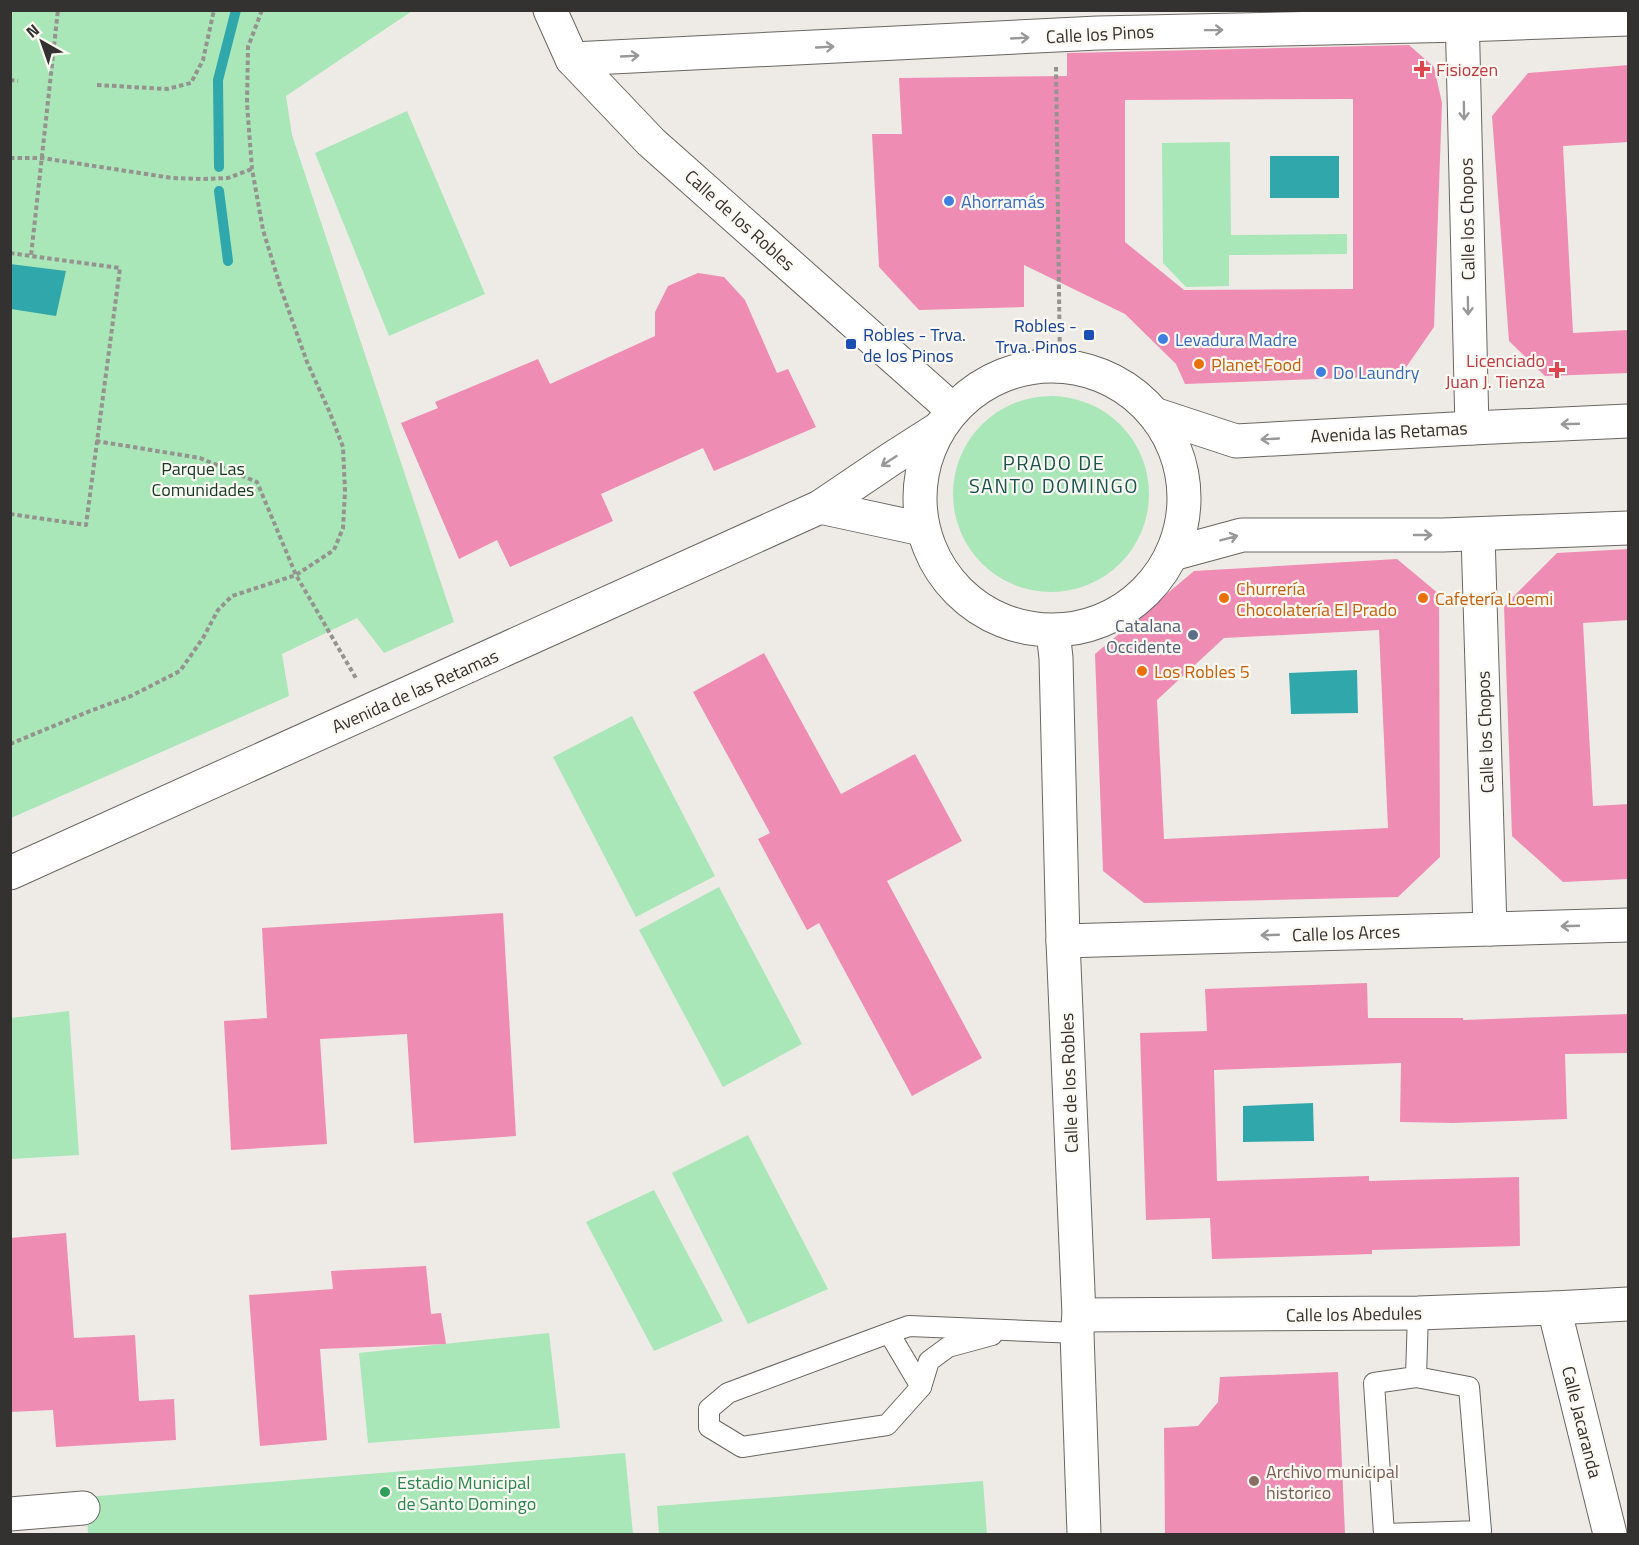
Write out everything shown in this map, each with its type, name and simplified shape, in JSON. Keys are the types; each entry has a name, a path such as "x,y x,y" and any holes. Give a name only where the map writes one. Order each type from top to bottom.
{"street":[{"name":"Calle de los Robles","path":"550,10 572,60 651,142 946,419"},
{"name":"Calle los Pinos","path":"572,60 1098,33 1463,18 1629,19"},
{"name":"Calle los Chopos","path":"1463,18 1472,428"},
{"name":"Avenida de las Retamas","path":"10,873 820,507 946,419 984,384 1021,370 1060,366 1084,369 1122,386 1140,399 1154,414"},
{"name":"Avenida las Retamas","path":"1154,414 1236,441 1629,421"},
{"path":"946,419 925,461 919,495 922,529 940,570 970,603 1009,625 1053,631 1090,626 1124,610 1152,585 1172,554 1183,518 1183,481 1173,446 1154,414"},
{"path":"820,507 922,529"},
{"path":"1172,554 1242,535 1478,534 1629,528"},
{"name":"Calle los Chopos","path":"1478,534 1490,929"},
{"name":"Calle de los Robles","path":"1053,631 1056,658 1083,1534"},
{"name":"Calle los Arces","path":"1063,941 1629,925"},
{"name":"Calle los Abedules","path":"1078,1324 1629,1304"},
{"name":"Calle Jacaranda","path":"1554,1308 1610,1534"},
{"path":"10,1514 83,1508"}],"lane":[{"path":"1416,1377 1418,1313"},
{"path":"1010,1330 948,1347 928,1361 921,1387 887,1425 742,1447 709,1427 710,1409 728,1393 909,1326 1010,1330 1078,1324"},
{"path":"889,1333 921,1387"},
{"path":"1416,1377 1469,1387 1481,1531 1384,1534 1374,1383 1416,1377"}],"path":[{"path":"31,256 58,10"},
{"path":"97,85 166,89 191,83 203,60 214,10"},
{"path":"10,744 131,696 180,671 219,610 232,596 296,575 334,550 343,528 345,491 343,447 307,362 280,289 263,230 252,169 247,104 248,47 262,10"},
{"path":"1056,36 1060,366"},
{"path":"10,80 18,81"},
{"path":"10,159 42,158 171,178 228,178 252,169"},
{"path":"10,253 120,268 86,525 10,514"},
{"path":"96,441 200,458 257,482 296,575 374,710"}],"green space":[{"name":"Parque Las Comunidades","path":"11,11 412,11 286,96 292,135 454,622 384,653 357,618 282,654 289,696 11,818"},
{"path":"407,111 485,294 389,336 315,153"},
{"path":"1230,142 1231,235 1347,234 1347,254 1229,255 1229,286 1186,287 1163,263 1162,143"},
{"path":"1051,396 1070,398 1088,404 1105,413 1120,425 1132,440 1141,457 1147,475 1149,494 1147,513 1141,531 1132,548 1120,563 1105,575 1088,584 1070,590 1051,592 1032,590 1014,584 997,575 982,563 970,548 961,531 955,513 953,494 955,475 961,457 970,440 982,425 997,413 1014,404 1032,398"},
{"path":"632,716 715,876 636,917 553,757"},
{"path":"719,887 802,1044 723,1087 639,930"},
{"path":"69,1011 79,1155 11,1159 11,1018"},
{"path":"748,1135 828,1289 748,1324 672,1173"},
{"path":"654,1190 723,1321 654,1351 586,1222"},
{"path":"549,1333 560,1428 368,1443 359,1353"},
{"name":"Estadio Municipal de Santo Domingo","path":"625,1453 633,1534 88,1534 86,1497"},
{"path":"983,1481 987,1534 659,1534 657,1506"}],"water":[{"path":"1270,156 1339,156 1339,198 1270,198"},
{"path":"10,264 66,271 56,316 11,309"},
{"path":"1357,670 1358,713 1291,714 1289,673"},
{"path":"1313,1103 1314,1141 1243,1142 1243,1106"}],"building":[{"path":"1409,45 1434,67 1442,103 1434,327 1400,376 1185,384 1176,364 1125,314 1024,265 1024,307 919,310 879,267 872,134 902,134 899,78 1067,76 1067,53","holes":["1353,99 1353,289 1184,290 1125,242 1125,100"]},
{"path":"1629,65 1629,142 1563,146 1573,333 1629,330 1629,373 1545,376 1509,341 1492,116 1528,73"},
{"path":"698,273 724,277 745,300 777,373 788,369 816,427 714,471 703,448 601,494 613,521 510,567 497,540 459,559 401,423 438,408 435,402 538,359 550,384 655,336 655,312 668,286"},
{"path":"1629,549 1629,620 1583,623 1593,806 1629,804 1629,879 1563,882 1512,836 1504,606 1557,553"},
{"path":"1397,559 1439,594 1440,857 1398,897 1144,903 1103,871 1095,654 1194,571","holes":["1379,630 1388,828 1164,839 1157,700 1224,638"]},
{"path":"764,653 841,794 915,754 962,841 887,881 982,1058 912,1096 819,923 807,930 758,839 770,833 693,692"},
{"path":"503,913 516,1136 414,1143 407,1034 320,1039 327,1144 231,1150 224,1021 267,1018 262,928"},
{"path":"1367,983 1368,1018 1463,1018 1463,1020 1629,1014 1629,1053 1565,1054 1567,1119 1453,1123 1400,1122 1401,1063 1214,1070 1217,1181 1369,1176 1369,1181 1519,1177 1520,1246 1372,1250 1372,1254 1212,1259 1210,1218 1146,1220 1140,1033 1207,1031 1205,989"},
{"path":"66,1233 74,1338 135,1335 139,1401 174,1399 176,1440 56,1447 53,1410 10,1412 10,1238"},
{"path":"426,1266 431,1314 441,1313 446,1344 320,1349 327,1440 260,1446 249,1295 333,1289 331,1271"},
{"name":"Archivo municipal historico","path":"1338,1372 1345,1534 1165,1534 1164,1428 1198,1426 1218,1402 1220,1377"}],"waterway":[{"path":"219,167 218,80 236,10"},
{"path":"219,191 228,261"}],"place":[{"name":"Fisiozen","path":"1422,69"},
{"name":"Ahorramás","path":"949,201"},
{"name":"Robles - Trva. Pinos","path":"1089,335"},
{"name":"Levadura Madre","path":"1163,339"},
{"name":"Robles - Trva. de los Pinos","path":"851,344"},
{"name":"Planet Food","path":"1199,364"},
{"name":"Licenciado Juan J. Tienza","path":"1557,370"},
{"name":"Do Laundry","path":"1321,372"},
{"name":"Churrería Chocolatería El Prado","path":"1224,598"},
{"name":"Cafetería Loemi","path":"1423,598"},
{"name":"Catalana Occidente","path":"1193,635"},
{"name":"Los Robles 5","path":"1142,671"},
{"name":"Archivo municipal historico","path":"1254,1481"},
{"name":"Estadio Municipal de Santo Domingo","path":"385,1492"}],"district":[{"name":"PRADO DE SANTO DOMINGO","path":"1054,474"}]}
